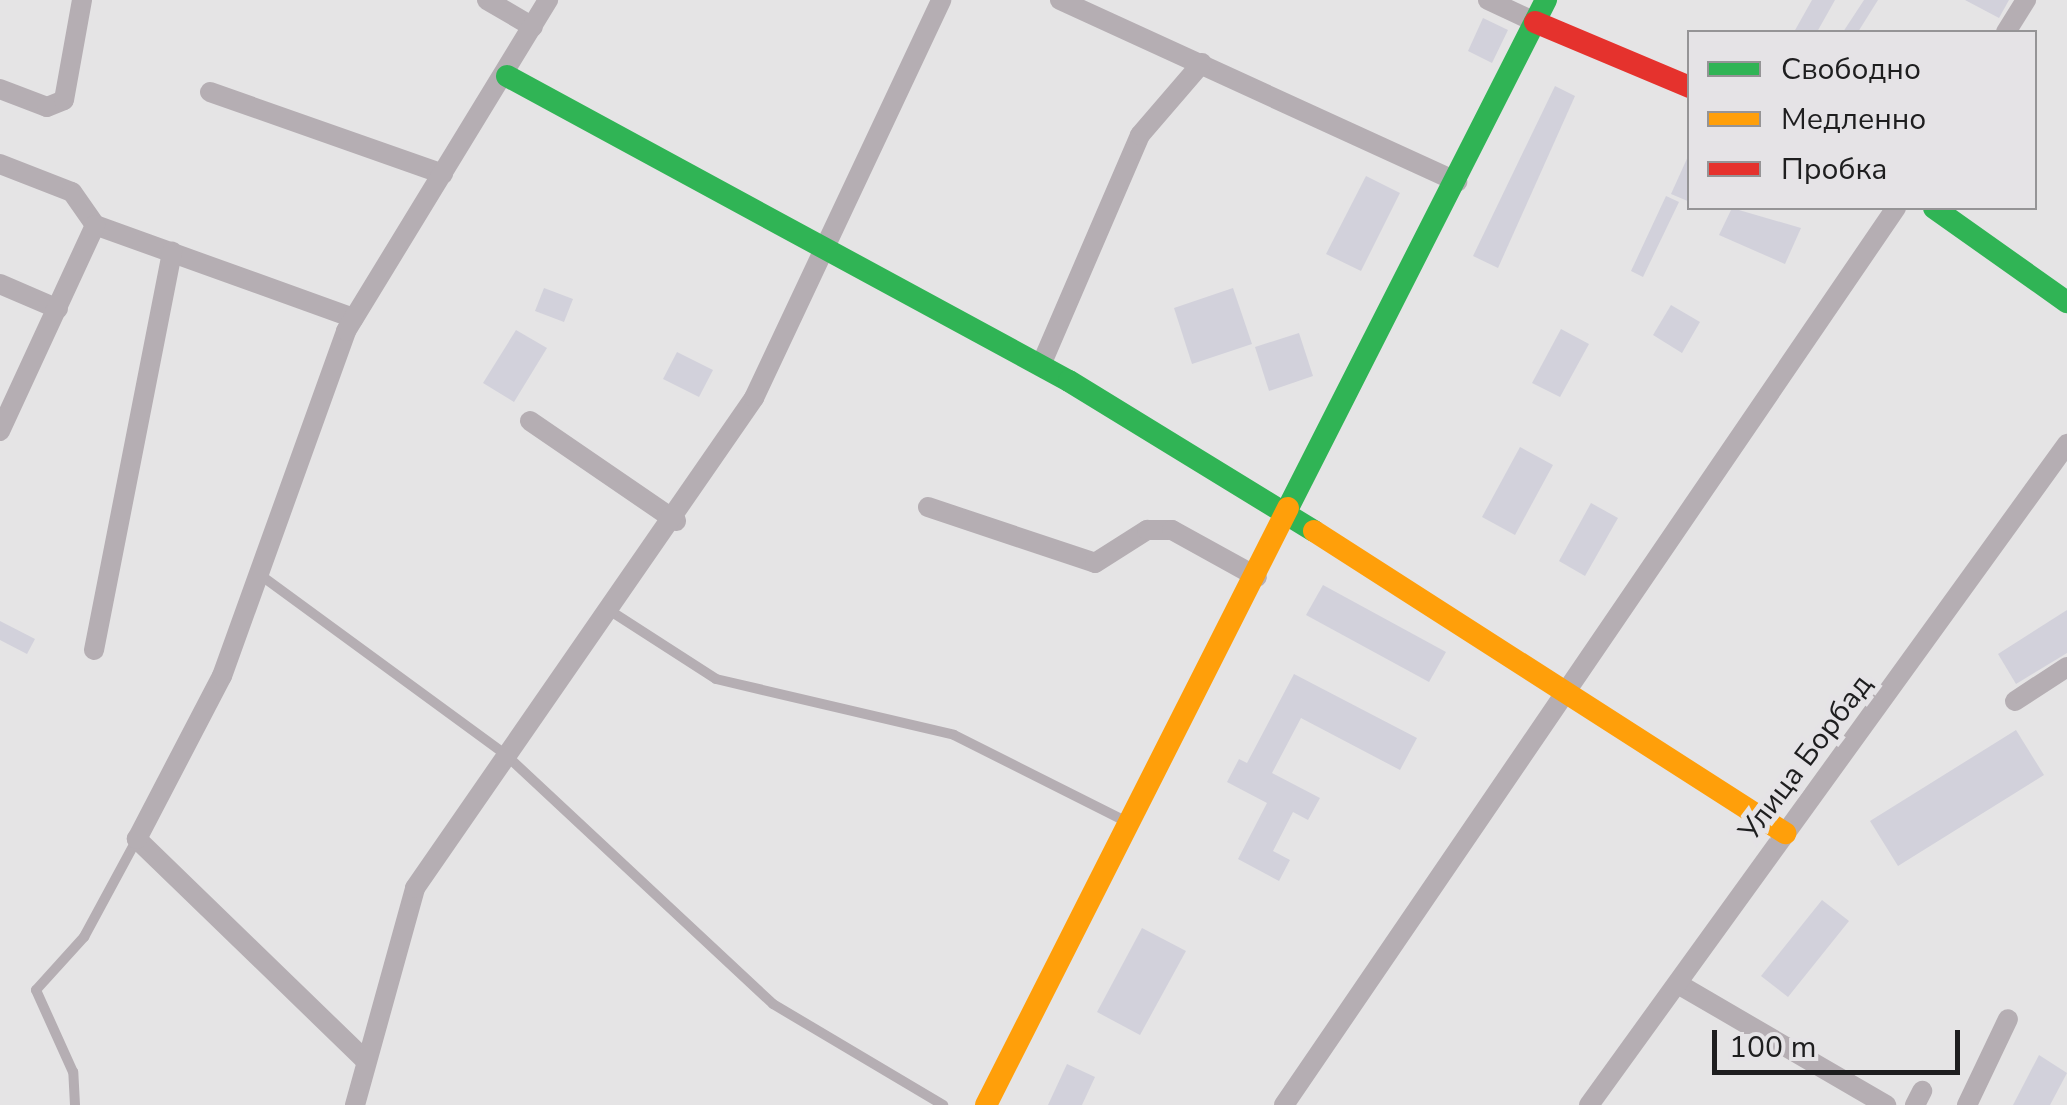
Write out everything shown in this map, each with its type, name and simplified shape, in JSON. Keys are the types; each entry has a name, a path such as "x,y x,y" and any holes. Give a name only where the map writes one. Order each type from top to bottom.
{"street":[{"path":"0,89 47,107 64,100 82,0"},
{"path":"487,0 534,28"},
{"path":"366,1060 137,839 201,724 354,318 507,76 548,0"},
{"path":"355,1105 415,888 609,610 676,522 830,250 941,0"},
{"path":"1060,0 1457,182"},
{"path":"1488,0 1687,85"},
{"path":"986,1105 1290,514 1546,0"},
{"path":"2007,30 2026,0"},
{"path":"1040,365 1140,135 1202,63"},
{"path":"507,76 1040,365 1572,689 1785,833"},
{"path":"210,92 443,174"},
{"path":"0,164 72,192 95,224 354,318"},
{"path":"1284,1105 1572,689 1895,210"},
{"path":"1937,210 2067,302"},
{"path":"0,431 5,405 58,308 95,224"},
{"path":"94,650 172,252"},
{"path":"0,284 58,308"},
{"path":"530,421 676,522"},
{"name":"Улица Борбад","path":"1589,1105 2063,459"},
{"path":"928,507 1095,563 1146,530 1172,530 1256,577"},
{"path":"2015,701 2067,667"},
{"path":"1678,984 1886,1105"},
{"path":"1967,1105 2008,1019"}],"lane":[{"path":"257,572 506,756 773,1004 942,1105"},
{"path":"609,610 716,680 954,735 1130,823"},
{"path":"75,1105 73,1072 36,990 84,937 137,839"}],"building":[{"path":"1812,0 1835,0 1818,30 1795,30"},
{"path":"1864,0 1878,0 1859,30 1844,30"},
{"path":"1965,0 2009,0 1999,18"},
{"path":"1483,18 1508,30 1492,63 1468,51"},
{"path":"1555,86 1575,96 1498,268 1473,256"},
{"path":"1687,159 1687,201 1671,194"},
{"path":"1366,176 1400,193 1361,271 1326,254"},
{"path":"1666,196 1679,202 1643,277 1631,271"},
{"path":"1731,210 1801,228 1785,264 1719,235"},
{"path":"544,288 573,299 564,322 535,311"},
{"path":"1233,288 1252,344 1192,364 1174,308"},
{"path":"1671,305 1700,322 1682,353 1653,335"},
{"path":"1561,329 1589,344 1560,397 1532,383"},
{"path":"516,330 547,348 514,402 483,383"},
{"path":"1299,333 1313,376 1269,391 1255,347"},
{"path":"677,352 713,370 699,397 663,379"},
{"path":"1520,447 1553,465 1515,535 1482,517"},
{"path":"1591,503 1618,518 1585,576 1559,561"},
{"path":"1323,585 1446,652 1429,682 1306,615"},
{"path":"2067,610 2067,653 2016,684 1998,654"},
{"path":"0,621 35,639 27,654 0,640"},
{"path":"1294,674 1417,738 1400,770 1301,718 1272,773 1320,798 1308,820 1293,812 1273,851 1290,860 1279,881 1238,859 1267,803 1227,782 1239,759 1247,763"},
{"path":"2016,730 2044,775 1898,866 1870,821"},
{"path":"1822,900 1849,921 1788,997 1761,976"},
{"path":"1142,928 1186,951 1140,1035 1097,1012"},
{"path":"2039,1055 2067,1073 2050,1105 2013,1105"},
{"path":"1067,1064 1095,1077 1082,1105 1048,1105"}],"traffic: fast":[{"path":"1288,508 1546,0"},
{"path":"507,76 1069,381 1314,531"},
{"path":"1937,210 2067,302"}],"traffic: slow":[{"path":"986,1105 1288,508"},
{"path":"1314,531 1785,833"}],"traffic: jam":[{"path":"1535,22 1687,86"}]}
